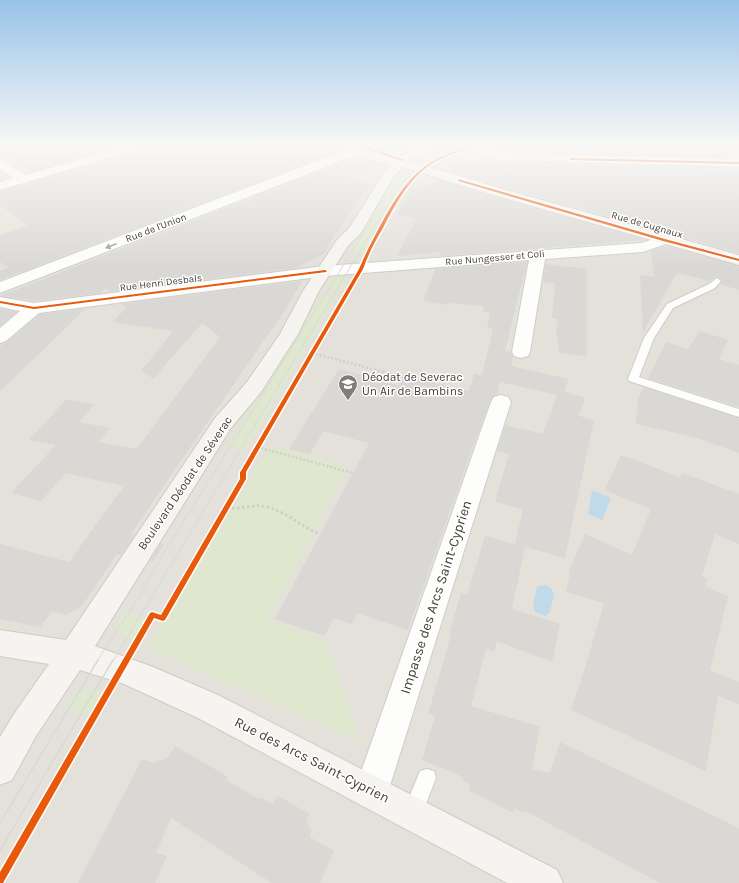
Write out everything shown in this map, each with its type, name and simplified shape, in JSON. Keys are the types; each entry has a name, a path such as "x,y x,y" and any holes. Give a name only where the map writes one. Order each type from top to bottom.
{"street":[{"name":"Rue de l'Union","path":"0,288 262,187"},
{"name":"Boulevard Déodat de Séverac","path":"0,768 25,725 73,655 223,423 254,387 289,334 311,291 325,272 342,244 356,230 382,187"},
{"name":"Rue de Cugnaux","path":"484,187 730,260"},
{"name":"Rue Nungesser et Coli","path":"325,272 643,247 664,240"},
{"path":"521,352 538,255"},
{"name":"Rue Henri Desbals","path":"0,302 34,308 325,272"},
{"path":"0,337 34,308"},
{"name":"Impasse des Arcs Saint-Cyprien","path":"371,792 501,402"},
{"name":"Rue des Arcs Saint-Cyprien","path":"0,643 73,655 97,661 154,680 475,844 544,883"}],"lane":[{"path":"717,281 712,286 670,306 649,338 633,379 739,413"},
{"path":"413,812 426,778"}],"path":[{"path":"308,360 316,347"},
{"path":"312,353 402,377"},
{"path":"253,453 261,440"},
{"path":"257,446 353,472"},
{"path":"227,508 232,509 252,506 266,506 320,534"}],"shaded area":[{"path":"0,187 739,187 739,883 0,883"},
{"path":"447,187 454,193 412,188"},
{"path":"33,206 67,230 0,253 0,217"}],"green space":[{"path":"389,187 403,187 363,252 350,250"},
{"path":"350,274 339,292 325,289 333,277"},
{"path":"321,296 335,298 245,452 227,448"},
{"path":"271,445 348,467 267,620 326,641 361,742 148,648"},
{"path":"124,612 146,618 133,641 122,635 115,626"},
{"path":"89,689 103,691 89,716 64,708 74,693"}],"water":[{"path":"592,490 611,498 602,520 588,514"},
{"path":"545,585 551,588 554,594 550,612 545,616 535,612 533,604 537,587"}],"building":[{"path":"16,187 244,187 0,280 0,271 9,268 0,262 0,235 28,226 0,206 0,192"},
{"path":"279,187 368,187 332,239 324,254 295,268 109,292 106,288 101,293 34,301 0,296"},
{"path":"424,187 464,187 646,240 440,256 441,252 397,256 417,218 397,215 412,189 418,190"},
{"path":"506,187 739,187 739,253"},
{"path":"666,246 739,266 739,290 720,284 722,281 717,276 710,281 677,273 643,332 640,275 654,277 651,251"},
{"path":"527,262 505,351 511,352 513,357 511,366 568,379 565,392 585,398 579,416 594,420 565,558 515,544 523,509 495,502 509,454 497,451 505,425 543,434 557,395 500,382 497,395 493,396 490,402 473,446 408,630 357,613 352,624 334,618 325,636 275,619 369,443 323,431 310,454 289,449 339,369 398,385 403,375 469,391 474,374 482,375 493,329 487,328 490,313 483,312 484,306 450,303 449,305 423,301 435,269"},
{"path":"546,264 587,269 587,356 559,353 556,329 558,319 552,318 555,283 543,282"},
{"path":"302,282 285,310 130,535 134,536 121,555 117,554 82,606 66,615 52,611 40,627 0,619 0,544 69,562 124,486 66,473 41,501 11,493 56,445 29,440 66,400 70,400 94,404 79,422 110,428 98,442 137,449 220,337 202,323 153,379 142,370 173,331 113,322 126,308 121,304"},
{"path":"0,309 17,312 0,326"},
{"path":"85,309 0,391 0,346 7,342 40,314"},
{"path":"700,331 728,340 719,359 739,365 739,407 648,378 666,342 688,349"},
{"path":"644,387 739,418 739,453 697,438 636,424 638,398"},
{"path":"621,455 680,477 682,473 739,494 739,544 715,534 702,576 707,579 705,586 728,596 710,670 739,682 739,704 718,696 706,771 571,710 604,603 566,592 570,573 568,573 585,534 632,555 651,509 605,490"},
{"path":"485,536 525,547 512,609 560,624 552,662 497,641 494,652 486,649 471,706 540,727 532,769 550,773 560,742 739,828 739,883 660,883 524,810 523,813 514,808 513,813 469,790 470,785 463,781 463,777 422,760 435,716 428,714 451,635 449,634 461,593 467,595"},
{"path":"161,543 164,544 153,562 150,561"},
{"path":"175,746 228,777 226,780 257,798 262,798 272,804 278,796 310,814 306,821 311,829 310,837 334,851 320,883 272,883 171,818 156,853 167,856 155,883 78,883 142,759 153,763 167,758"}],"tram line":[{"path":"113,661 399,187"},
{"path":"97,661 136,602 165,551 386,197"},
{"path":"0,823 98,660"},
{"path":"0,850 113,660"}],"cycle path":[{"path":"0,880 152,615 163,618 243,479 243,472 361,269 393,206 406,187"},
{"path":"484,187 664,240 739,260"},
{"path":"0,302 34,308 325,271"}],"place":[{"name":"Déodat de Severac Un Air de Bambins","path":"348,401"}]}
